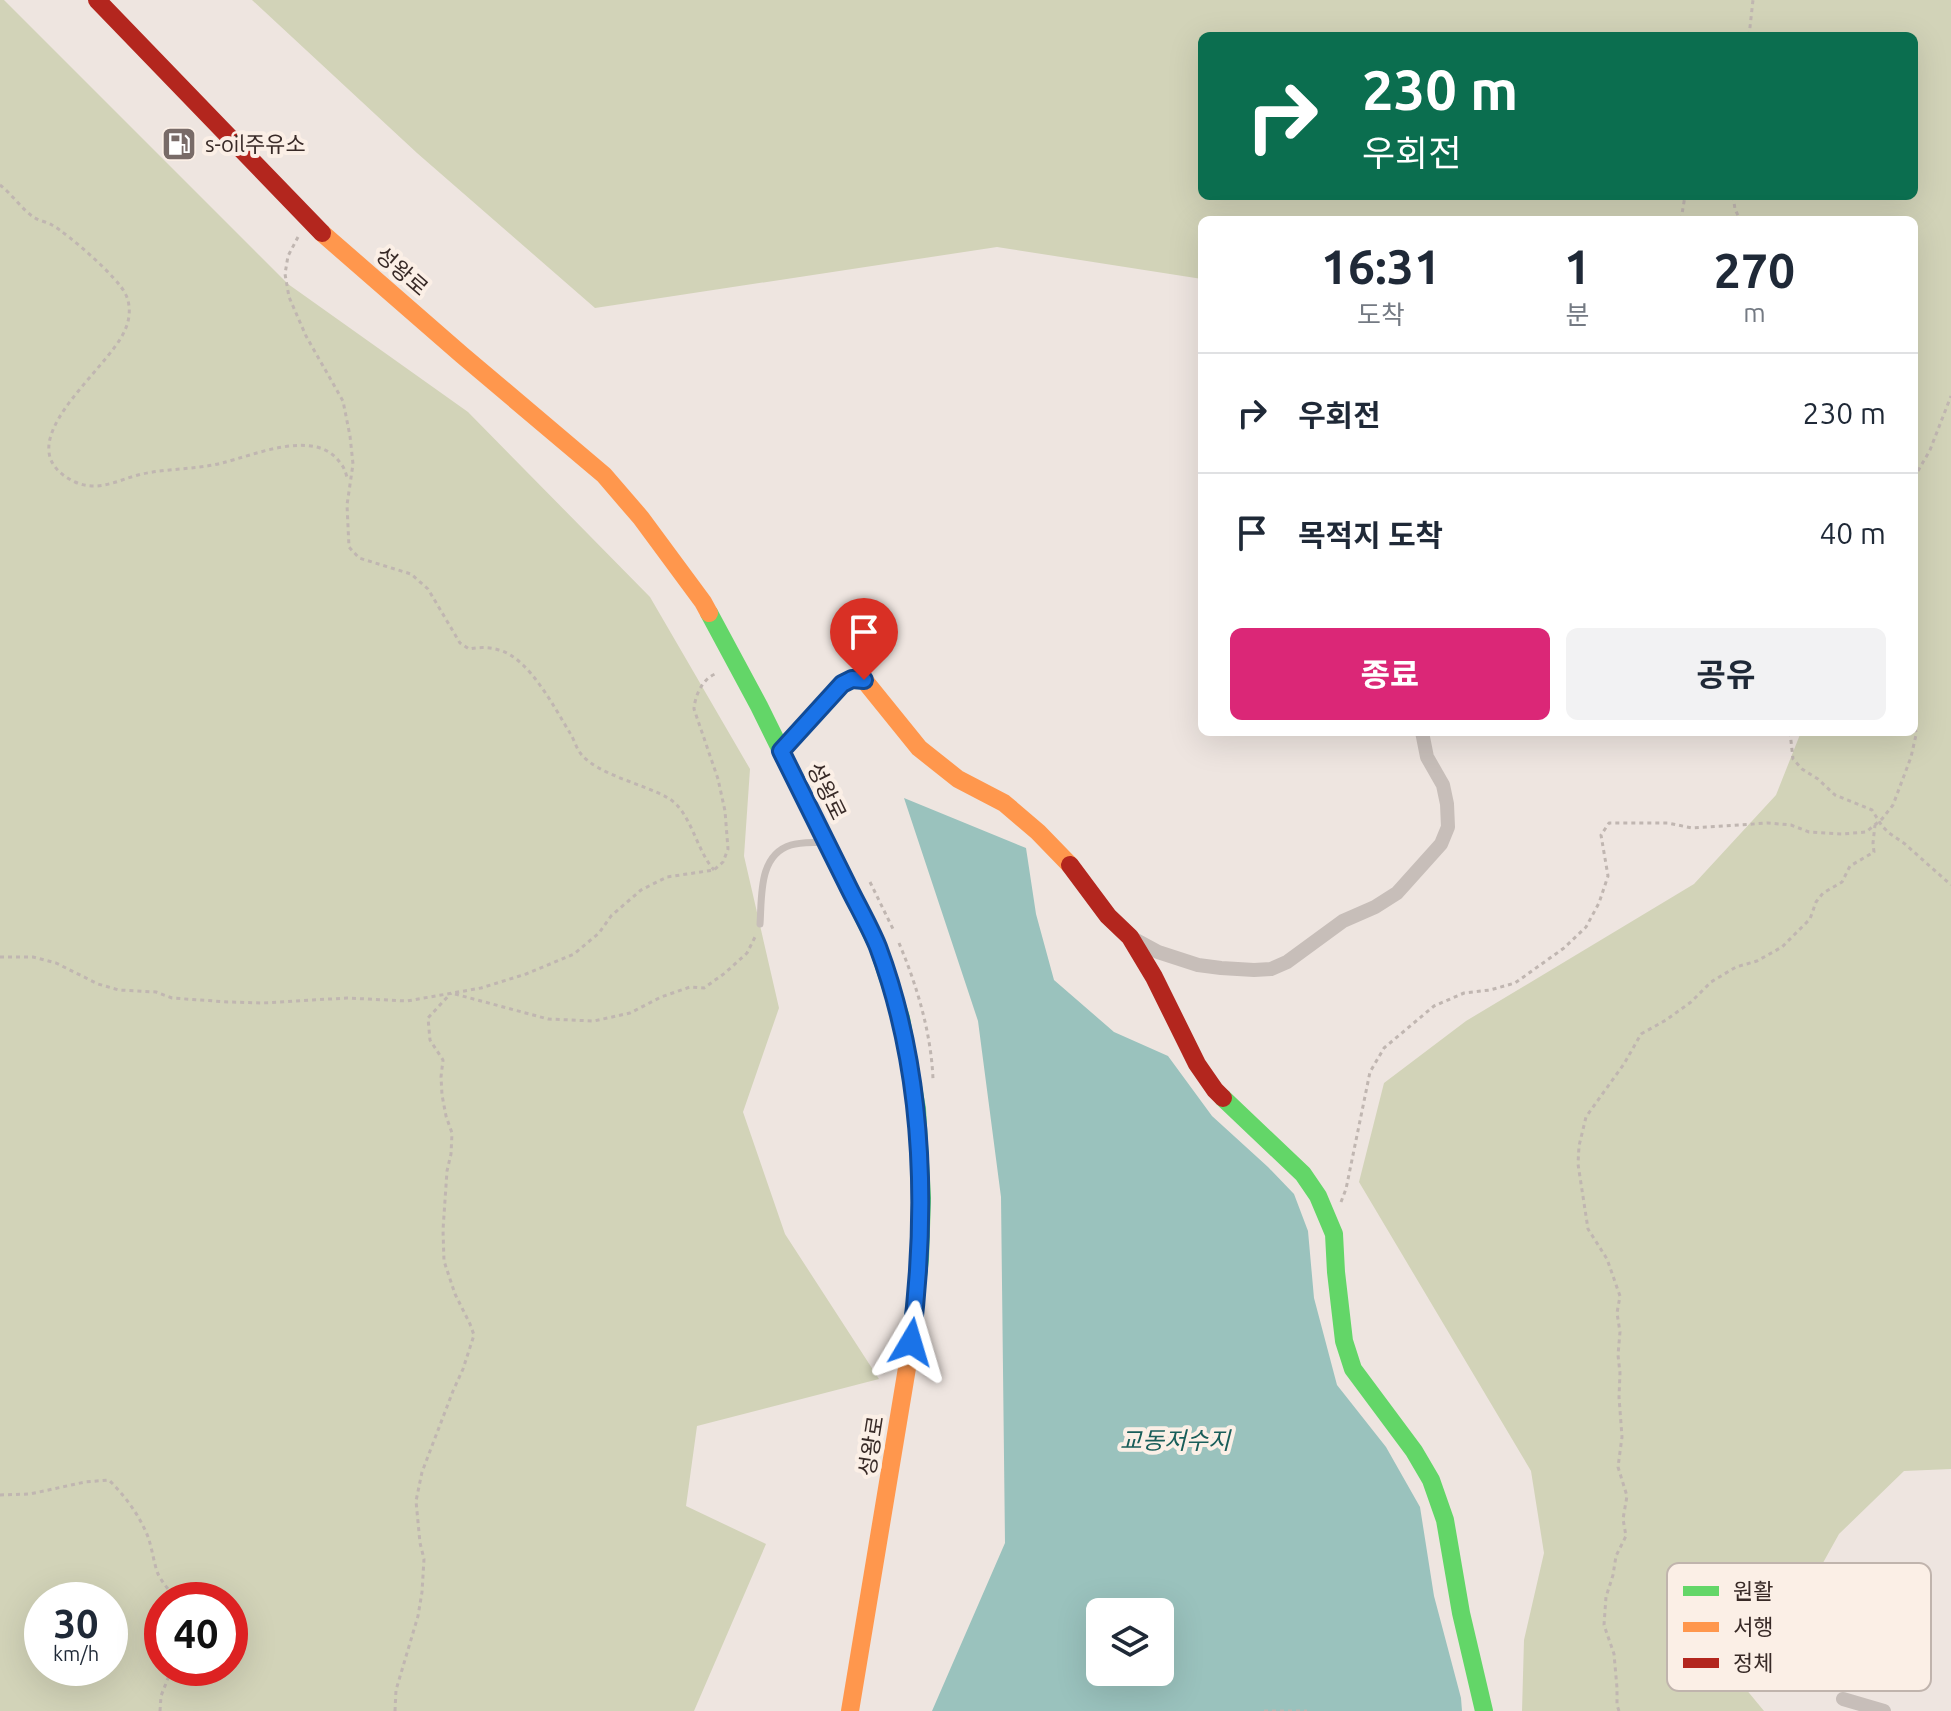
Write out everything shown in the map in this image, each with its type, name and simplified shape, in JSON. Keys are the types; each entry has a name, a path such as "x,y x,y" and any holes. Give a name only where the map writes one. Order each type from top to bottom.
{"street":[{"name":"성왕로","path":"97,0 313,225 604,475 641,518 703,602 877,945 901,1018 917,1109 922,1198 920,1259 907,1372 850,1711"},
{"path":"781,751 842,684 852,679 864,680 919,748 958,779 1004,803 1038,832 1074,869 1108,916 1130,937 1209,1082 1236,1112 1303,1174 1327,1214 1334,1234 1344,1341 1353,1369 1398,1427 1431,1480 1445,1520 1461,1613 1484,1711"},
{"path":"1130,937 1158,952 1198,965 1271,969 1287,962 1343,921 1397,893 1441,844 1448,827 1443,785 1427,757 1423,736"},
{"path":"1843,1699 1884,1711"}],"lane":[{"path":"760,924 766,870 773,855 790,845 826,841"}],"path":[{"path":"1749,32 1753,0"},
{"path":"0,185 34,218 52,225 87,254 120,284 127,297 130,315 125,331 112,352 50,424 44,445 46,458 58,473 88,487 109,485 160,470 185,470 271,449 311,446 327,451 341,463 349,484"},
{"path":"313,225 300,235 288,256 285,274 289,297 306,336 343,401 353,464 347,515 349,547 359,558 411,574 428,589 460,643 469,649 483,647 501,650 515,657 549,700 579,752 600,769 670,799 683,813 702,853 714,870"},
{"path":"1918,471 1930,450 1951,396"},
{"path":"0,957 33,957 56,963 98,984 119,990 156,992 172,998 262,1003 347,998 407,1001 481,988 526,974 574,954 641,890 667,877 714,870 723,862 728,849 725,811 718,779 694,709 702,686 711,675 721,672"},
{"path":"1790,736 1793,759 1802,769 1835,795 1872,810 1889,833 1951,885"},
{"path":"1327,1214 1336,1210 1342,1201 1370,1072 1384,1048 1434,1006 1464,993 1515,983 1564,948 1586,927 1599,903 1608,876 1601,835 1609,823 1668,823 1692,828 1768,823 1791,825 1809,832 1866,832 1893,805 1916,736"},
{"path":"1619,1711 1614,1654 1604,1625 1606,1597 1616,1556 1626,1536 1623,1519 1627,1496 1618,1467 1622,1437 1617,1313 1620,1296 1607,1259 1588,1229 1578,1164 1586,1117 1624,1064 1641,1034 1691,1002 1711,982 1736,967 1757,961 1782,947 1810,919 1823,893 1842,882 1850,866 1874,852 1875,825"},
{"path":"866,874 893,928"},
{"path":"451,993 548,1019 594,1021 630,1013 690,987 704,988 747,953 760,924"},
{"path":"898,941 924,1017 933,1082"},
{"path":"395,1711 396,1690 422,1592 424,1559 416,1501 422,1472 474,1335 444,1261 443,1230 452,1133 442,1095 443,1060 430,1040 428,1018 451,993"},
{"path":"0,1495 30,1494 109,1480 127,1498 145,1530 162,1582"},
{"path":"160,1711 165,1686"},
{"path":"1264,1711 1307,1711"}],"green space":[{"path":"0,0 4,0 288,284 468,412 650,597 750,769 744,856 779,1008 743,1112 785,1234 879,1379 697,1426 686,1506 766,1544 694,1711 0,1711"},
{"path":"252,0 1951,0 1951,1469 1904,1471 1839,1534 1823,1563 1667,1563 1667,1691 1748,1691 1764,1711 1522,1711 1524,1640 1544,1553 1531,1471 1359,1182 1384,1083 1466,1021 1694,884 1776,795 1799,736 1918,736 1918,216 1198,216 1198,278 997,247 595,308 417,153"}],"water":[{"name":"교동저수지","path":"904,798 1026,848 1036,914 1054,980 1114,1032 1168,1056 1212,1116 1294,1194 1308,1231 1314,1298 1337,1385 1386,1447 1420,1507 1434,1596 1462,1711 932,1711 1005,1543 1001,1197 978,1021"}],"traffic: fast":[{"path":"709,613 759,706 877,945 901,1018 917,1109 922,1198 920,1259 908,1362"},
{"path":"1223,1098 1303,1174 1318,1196 1334,1234 1344,1341 1353,1369 1414,1451 1431,1480 1445,1520 1461,1613 1484,1711"}],"traffic: slow":[{"path":"322,233 604,475 641,518 709,613"},
{"path":"781,751 842,684 852,679 864,680 919,748 958,779 1004,803 1070,865"},
{"path":"850,1711 908,1362"}],"traffic: jam":[{"path":"97,0 322,233"},
{"path":"1070,865 1108,916 1130,937 1154,977 1197,1064 1223,1098"}],"place":[{"name":"s-oil주유소","path":"179,144"}],"route":[{"path":"864,680 852,679 842,684 781,751 877,945 901,1018 917,1109 922,1198 920,1259 911,1342"}]}
